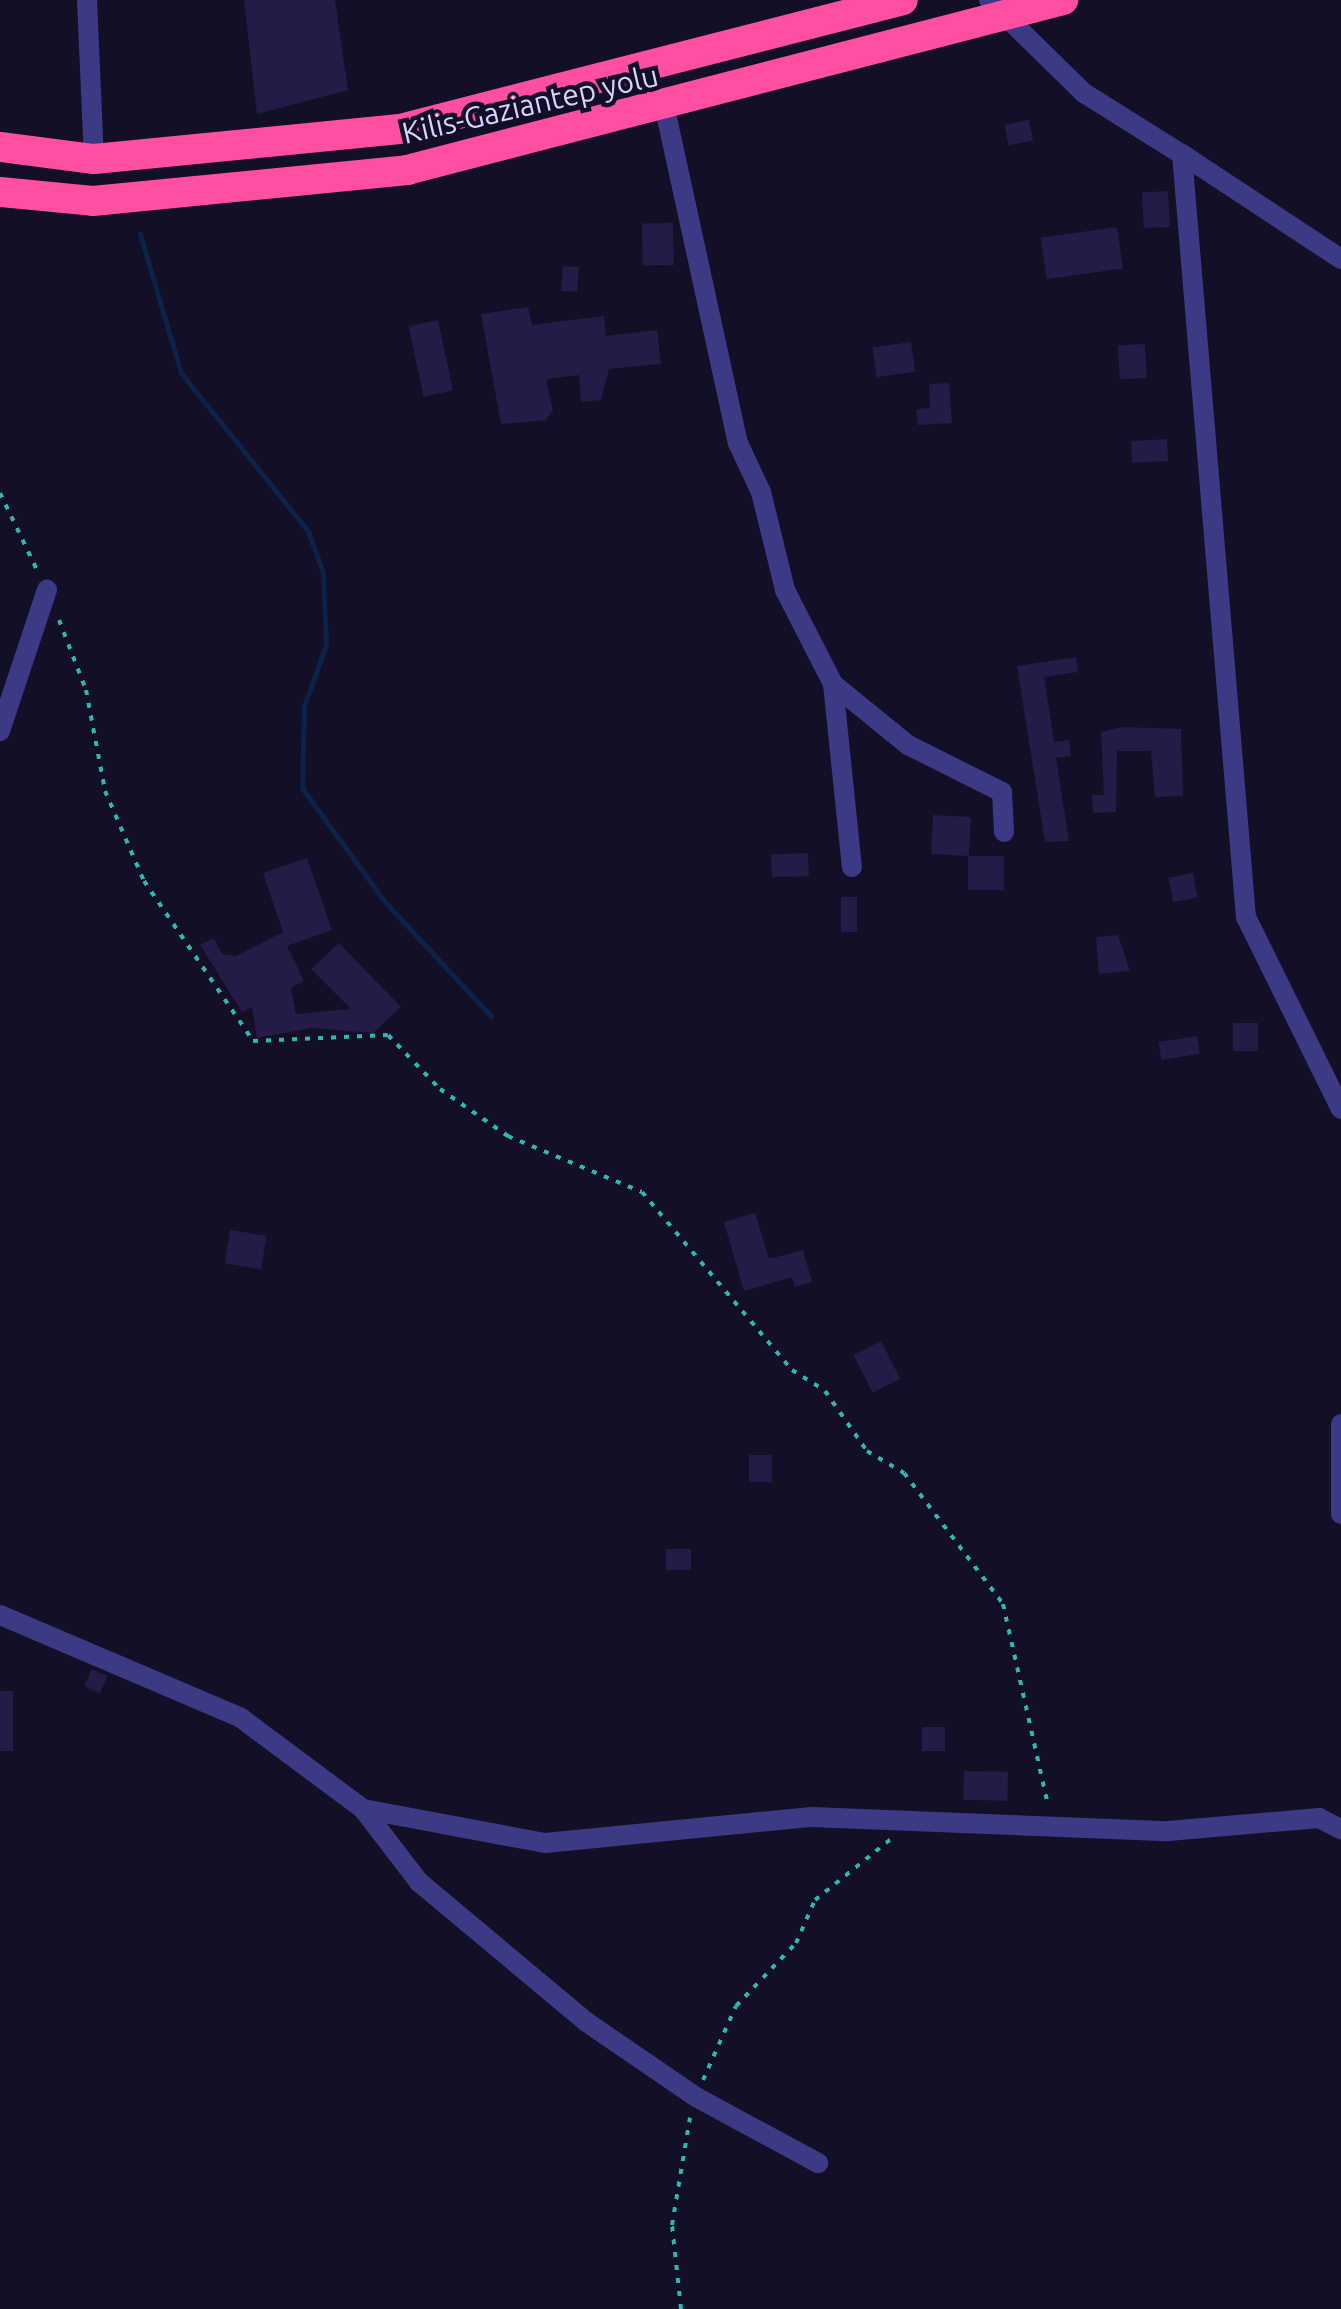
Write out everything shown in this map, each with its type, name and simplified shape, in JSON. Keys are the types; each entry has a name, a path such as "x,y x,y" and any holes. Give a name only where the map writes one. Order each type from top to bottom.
{"highway":[{"name":"Kilis-Gaziantep yolu","path":"0,148 94,159 400,128 902,0"},
{"name":"Kilis-Gaziantep yolu","path":"0,192 93,200 407,170 666,109 996,8 1063,0"}],"street":[{"path":"87,0 94,159"},
{"path":"996,8 1084,92 1341,256"},
{"path":"666,109 738,443 761,492 785,590 833,684 852,866"},
{"path":"1182,154 1246,917 1341,1109"},
{"path":"0,731 47,590"},
{"path":"833,684 908,745 1002,792 1004,832"},
{"path":"1341,1424 1341,1514"},
{"path":"0,1615 241,1718 363,1810 419,1882 585,2021 696,2097 818,2163"},
{"path":"363,1810 545,1843 812,1817 1265,1829 1318,1818 1341,1829"}],"path":[{"path":"0,493 47,590 86,690 105,790 144,881 253,1041 388,1035 440,1088 508,1136 642,1192 792,1370 826,1391 867,1451 904,1473 1003,1604 1039,1740 1050,1826"},
{"path":"681,2309 672,2226 696,2097 729,2016 796,1942 815,1900 886,1848 902,1821"}],"building":[{"path":"244,0 335,0 348,90 257,114"},
{"path":"1029,120 1033,141 1008,145 1004,125"},
{"path":"1168,191 1170,227 1144,228 1142,192"},
{"path":"673,223 674,265 643,266 642,224"},
{"path":"1117,227 1123,269 1047,279 1041,238"},
{"path":"563,266 579,267 577,292 561,291"},
{"path":"528,307 532,325 604,316 606,336 657,330 661,364 609,369 601,400 581,402 579,375 546,379 553,410 546,420 501,424 481,314"},
{"path":"438,320 453,390 424,397 409,326"},
{"path":"911,342 915,372 877,377 872,347"},
{"path":"1145,344 1147,378 1120,379 1118,345"},
{"path":"949,383 952,423 918,425 916,409 930,408 929,384"},
{"path":"1167,439 1168,461 1132,463 1131,441"},
{"path":"1076,657 1078,672 1044,677 1054,742 1069,740 1071,756 1056,758 1069,841 1045,842 1017,666"},
{"path":"1123,727 1181,729 1183,796 1155,797 1151,751 1117,751 1116,812 1093,813 1092,795 1104,795 1101,732"},
{"path":"933,815 971,817 969,856 931,854"},
{"path":"808,853 809,876 772,877 771,854"},
{"path":"968,856 1004,856 1004,890 968,890"},
{"path":"307,858 332,930 287,946 304,981 291,988 296,1014 351,1009 311,969 339,943 401,1007 373,1033 312,1028 257,1038 252,1007 242,1012 200,945 214,938 222,954 236,956 283,932 263,873"},
{"path":"1193,873 1198,898 1173,902 1168,878"},
{"path":"841,897 857,897 857,932 841,932"},
{"path":"1118,935 1130,971 1099,974 1096,937"},
{"path":"1233,1023 1258,1023 1258,1051 1233,1051"},
{"path":"1197,1036 1200,1054 1161,1060 1158,1042"},
{"path":"755,1213 769,1259 803,1250 812,1282 795,1287 792,1277 744,1291 724,1222"},
{"path":"230,1230 267,1236 261,1269 225,1264"},
{"path":"881,1341 900,1378 872,1392 853,1355"},
{"path":"749,1455 772,1455 772,1482 749,1482"},
{"path":"666,1549 691,1549 691,1570 666,1570"},
{"path":"92,1669 108,1676 100,1693 84,1686"},
{"path":"0,1691 13,1691 13,1751 0,1751"},
{"path":"922,1727 945,1727 945,1751 922,1751"},
{"path":"964,1771 1008,1772 1007,1801 963,1800"}],"waterway":[{"path":"140,234 181,373 308,531 323,573 326,645 304,706 302,788 385,902 491,1016"}]}
